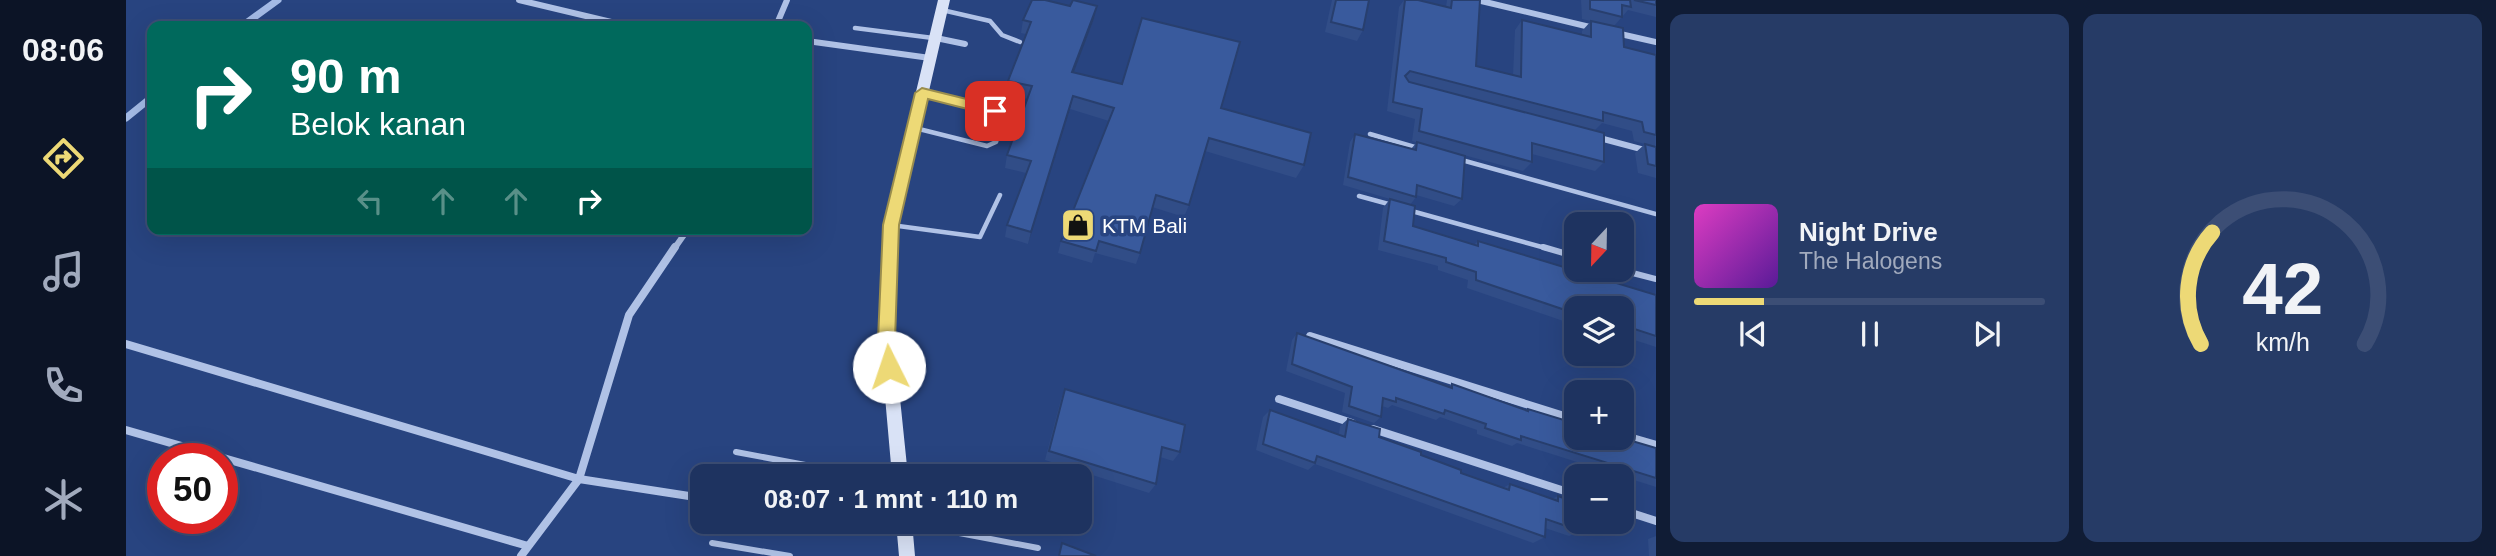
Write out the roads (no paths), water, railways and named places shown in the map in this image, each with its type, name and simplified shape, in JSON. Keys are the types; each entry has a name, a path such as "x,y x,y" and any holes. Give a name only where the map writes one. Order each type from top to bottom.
{"main road":[{"path":"899,464 887,340 891,225 943,5"},
{"path":"905,534 907,556"}],"street":[{"path":"519,0 607,21"},
{"path":"778,21 787,0"},
{"path":"1477,0 1656,42"},
{"path":"936,38 965,44"},
{"path":"812,42 930,58"},
{"path":"1590,135 1656,153"},
{"path":"521,556 579,479 629,315 684,235"},
{"path":"1310,336 1564,417"},
{"path":"126,344 579,479 690,496"},
{"path":"1279,399 1564,491"},
{"path":"126,430 528,546"},
{"path":"1634,439 1656,446"},
{"path":"1634,514 1656,521"}],"lane":[{"path":"943,5 990,21 1002,35 1020,42"},
{"path":"855,28 936,38"},
{"path":"915,128 987,146 996,142 1003,120 995,111 922,93"},
{"path":"1370,134 1422,149"},
{"path":"1448,156 1656,214"},
{"path":"891,225 980,237 1000,195"},
{"path":"1359,196 1564,253"},
{"path":"1634,273 1656,279"},
{"path":"736,452 800,464"},
{"path":"964,534 1038,548"},
{"path":"712,543 790,556"}],"waterway":[{"path":"249,21 278,0"},
{"path":"126,118 147,101"}],"place":[{"name":"KTM Bali","path":"1078,225"}]}
